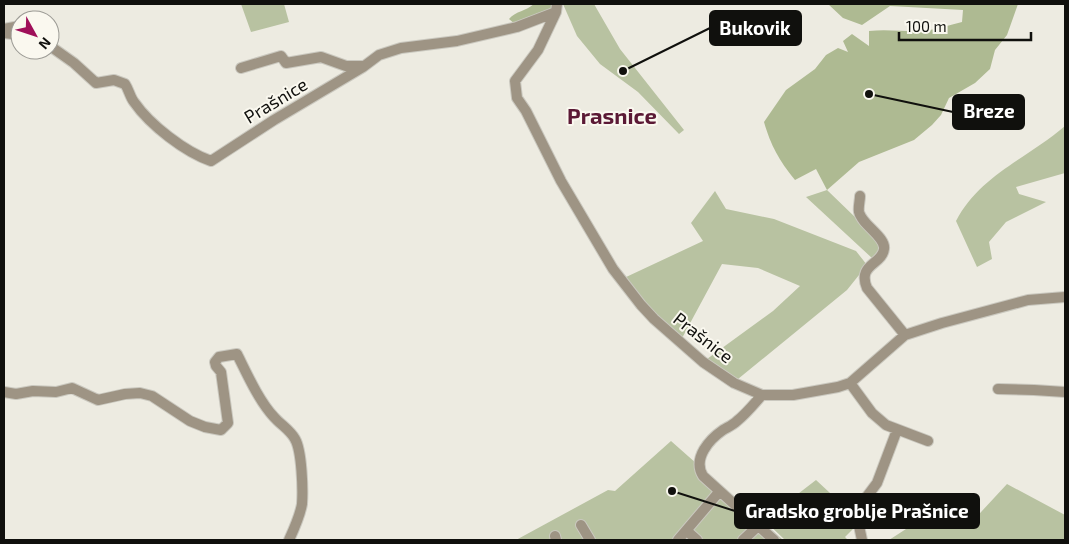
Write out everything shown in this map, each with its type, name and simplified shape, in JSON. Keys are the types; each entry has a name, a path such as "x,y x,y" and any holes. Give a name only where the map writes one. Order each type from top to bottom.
{"street":[{"name":"Prašnice","path":"60,53 96,83 114,80 125,84 133,101 158,127 197,156 210,161 379,55 401,48 457,41 517,27 557,8"},
{"name":"Prašnice","path":"557,8 538,50 515,81 517,98 526,111 561,181 613,269 654,320 704,362 734,383 762,395 793,395 819,392 850,383 905,335 1028,300 1065,297"},
{"path":"241,68 281,56 286,64 321,57 346,66 363,66"},
{"path":"860,196 859,211 873,232 882,240 885,247 881,257 870,265 866,271 865,283 905,335"},
{"path":"4,392 16,394 33,391 56,392 72,388 98,400 124,394 152,396 190,421 205,427 221,430 228,423 221,372 215,362 219,357 237,354 264,404 296,441 301,467 302,505 289,540"},
{"path":"850,383 872,412 886,425 928,441"},
{"path":"998,389 1065,392"},
{"path":"762,395 736,422 724,429 707,444 700,458 699,468 700,472 719,492 774,540"},
{"path":"862,540 858,512 862,503 877,483 897,430"},
{"path":"678,540 719,492"},
{"path":"581,525 590,540"},
{"path":"743,540 758,526"},
{"path":"687,531 697,540"}],"green space":[{"path":"241,4 284,4 289,22 251,32"},
{"path":"534,4 555,4 542,16 516,25 509,19 515,14"},
{"path":"563,4 594,4 620,49 684,130 679,134 638,92 600,64 577,36"},
{"path":"828,4 1018,4 1007,35 995,50 990,69 975,83 949,98 941,115 914,140 859,162 827,190 816,169 795,180 773,146 764,122 786,90 815,69 826,55 838,48 848,52 843,41 852,34 869,46 869,31 924,31 934,29 962,22 963,10 890,6 862,25 843,18"},
{"path":"1065,126 1065,173 1016,187 1019,194 1046,202 1006,222 989,242 992,259 977,267 956,221 966,205 991,179"},
{"path":"827,190 886,247 873,259 806,197"},
{"path":"715,191 726,209 774,219 856,251 867,265 847,290 738,379 707,359 773,311 800,286 758,268 722,264 681,340 655,317 624,278 703,241 691,223"},
{"path":"671,441 783,540 516,540 608,490 615,491"},
{"path":"816,480 843,505 863,519 845,537 848,540 785,540 764,520"},
{"path":"1007,484 1065,515 1065,540 889,540 940,507 969,525"}],"place":[{"name":"Bukovik","path":"623,71"},
{"name":"Breze","path":"869,94"},
{"name":"Gradsko groblje Prašnice","path":"672,491"}],"district":[{"name":"Prasnice","path":"612,116"}]}
